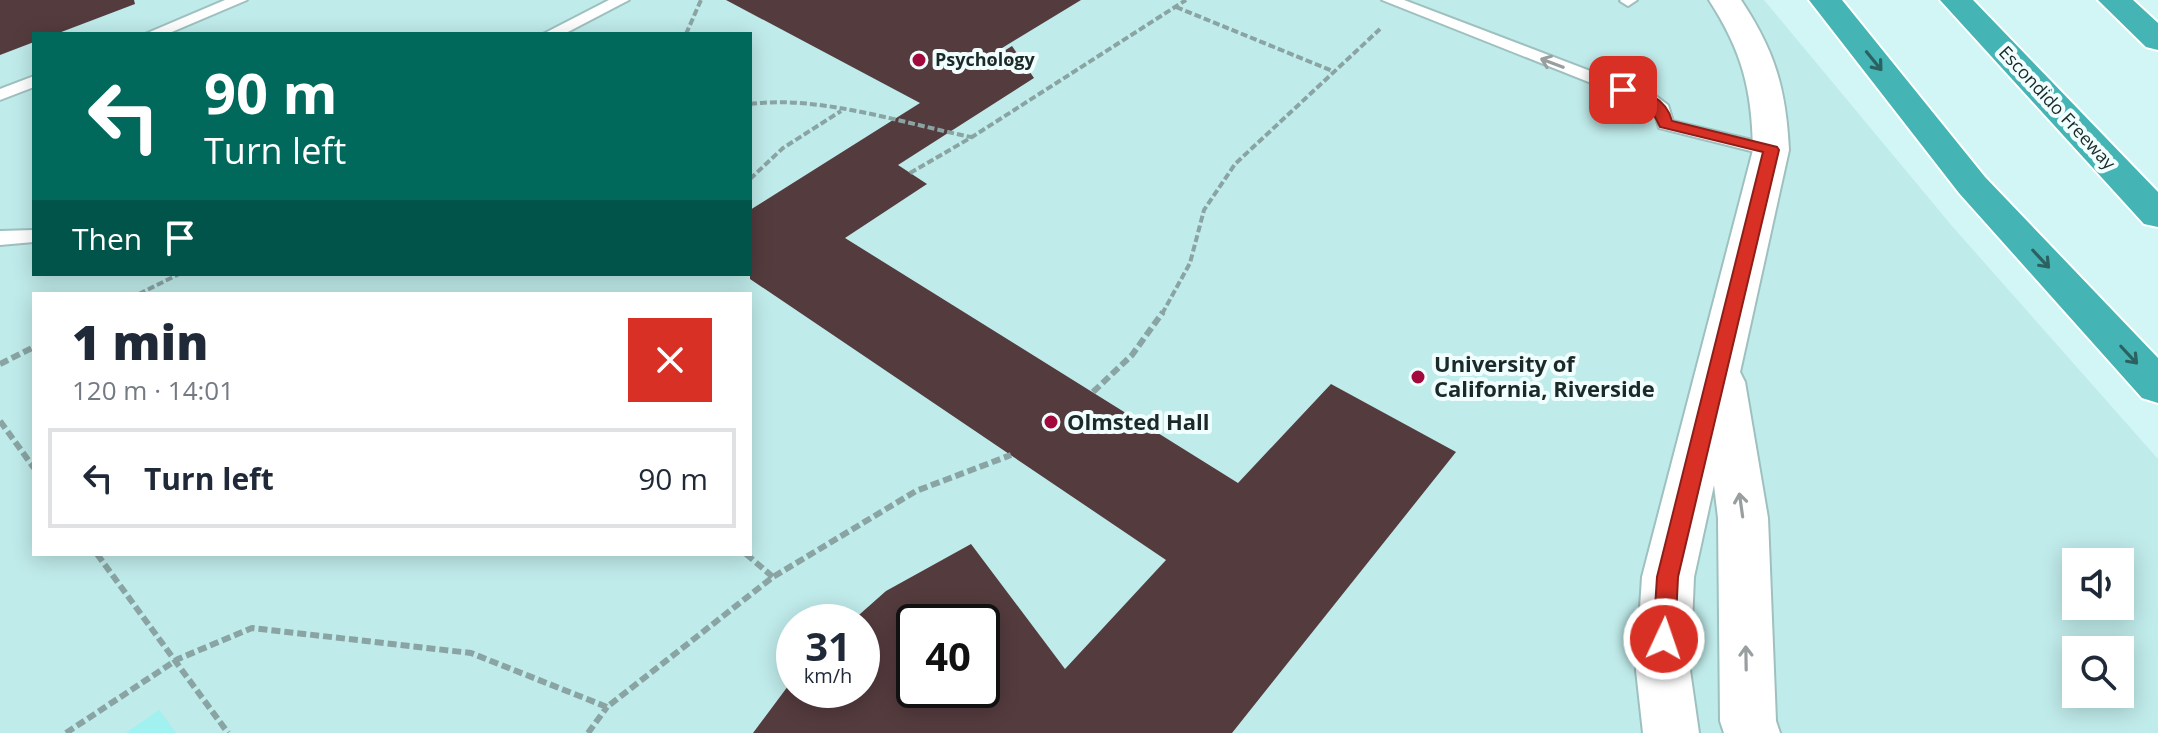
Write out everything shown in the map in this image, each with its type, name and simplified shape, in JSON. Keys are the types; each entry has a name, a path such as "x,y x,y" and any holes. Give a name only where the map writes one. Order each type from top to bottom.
{"highway":[{"path":"1825,0 1972,185 2158,386"},
{"name":"Escondido Freeway","path":"1956,0 2158,215"},
{"path":"2114,0 2158,40"}],"street":[{"path":"1671,733 1663,670 1668,577 1771,150 1768,96 1758,55 1725,0"},
{"path":"1720,361 1743,518 1748,721 1752,733"}],"lane":[{"path":"158,32 239,0"},
{"path":"558,32 621,0"},
{"path":"1398,3 1650,100 1662,109 1665,124 1771,150"},
{"path":"0,95 32,82"},
{"path":"0,238 32,236"}],"path":[{"path":"687,32 701,0"},
{"path":"910,173 972,137 1186,0"},
{"path":"1093,392 1132,355 1166,308 1190,263 1204,210 1235,164 1335,72 1398,3"},
{"path":"1175,7 1335,72"},
{"path":"752,104 781,100 972,137"},
{"path":"752,177 783,148 841,111"},
{"path":"143,292 175,276"},
{"path":"0,364 32,348"},
{"path":"0,421 32,465"},
{"path":"588,733 607,707 773,577 916,491 1011,455"},
{"path":"98,556 228,733"},
{"path":"748,556 773,577"},
{"path":"66,733 174,660 224,635 252,628 471,653 607,707"}],"shaded area":[{"name":"University of California, Riverside","path":"0,0 1764,0 1952,226 2158,459 2158,733 0,733"},
{"path":"159,710 176,733 126,733"}],"building":[{"path":"0,0 134,0 135,4 61,32 32,32 32,43 0,55"},
{"name":"Olmsted Hall","path":"726,0 1081,0 989,56 993,58 1012,46 1034,78 898,165 927,184 845,238 1238,483 1331,384 1456,452 1232,733 753,733 776,702 776,708 880,708 880,604 871,604 886,591 971,544 1065,669 1166,560 750,279 752,209 920,103"}],"place":[{"name":"Psychology","path":"919,60"},
{"name":"University of California, Riverside","path":"1418,377"},
{"name":"Olmsted Hall","path":"1051,422"}],"route":[{"path":"1623,90 1650,100 1662,109 1665,124 1771,150 1668,577 1664,639"}]}
